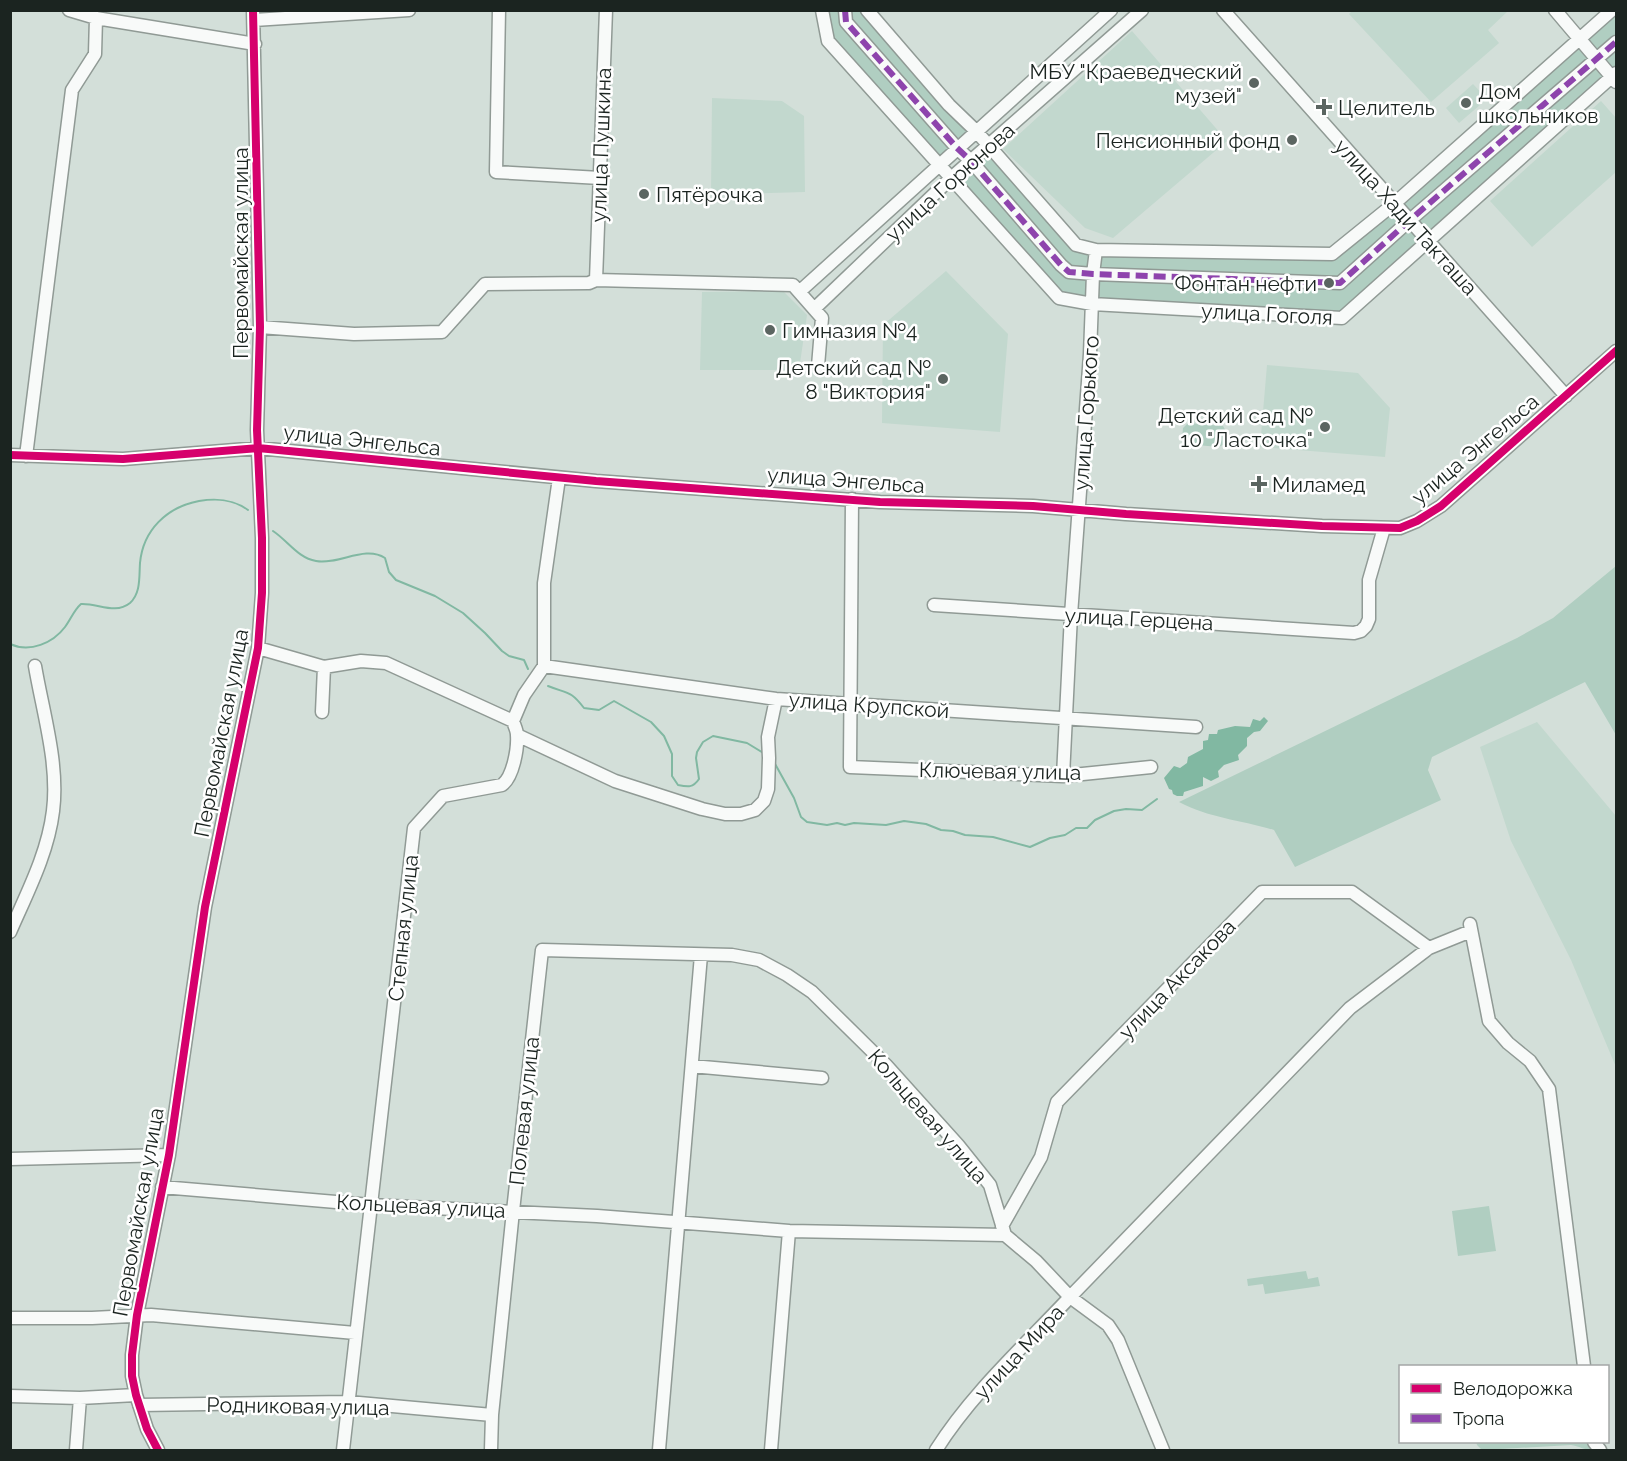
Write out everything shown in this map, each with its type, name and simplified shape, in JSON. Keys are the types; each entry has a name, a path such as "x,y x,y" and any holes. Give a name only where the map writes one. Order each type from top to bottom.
{"street":[{"path":"69,10 96,18 255,44"},
{"path":"254,15 409,10"},
{"path":"499,10 496,172 600,178"},
{"name":"улица Пушкина","path":"597,280 606,10"},
{"name":"улица Гоголя","path":"822,10 828,40 1059,298 1092,304 1342,318 1615,78"},
{"path":"845,10 846,22 971,161 1060,266 1069,272 1093,274 1341,283 1410,219 1617,42"},
{"path":"867,10 949,105 976,131 1077,245 1096,250 1332,254 1395,203 1612,10"},
{"name":"улица Горюнова","path":"799,292 1111,10"},
{"name":"улица Горюнова","path":"814,309 951,178 1142,10"},
{"path":"1555,10 1615,78"},
{"name":"улица Хади Такташа","path":"1228,12 1428,242 1566,396"},
{"name":"Первомайская улица","path":"158,1450 147,1429 137,1400 132,1376 132,1354 137,1315 169,1155 205,907 258,648 262,593 258,448 260,327 254,15"},
{"path":"26,456 72,90 96,54 96,18"},
{"name":"улица Горького","path":"1063,776 1071,615 1080,511 1096,250"},
{"path":"260,327 354,334 442,332 485,284 589,283 597,280 793,285 822,318 818,366"},
{"name":"улица Энгельса","path":"10,455 123,459 258,448 559,478 880,502 1033,506 1322,526 1400,528 1417,521 1441,506 1617,351"},
{"path":"258,648 324,667 361,661 386,663 513,721 524,695 544,666 544,583 559,478"},
{"path":"850,703 852,499"},
{"name":"улица Герцена","path":"934,605 1345,633 1361,631 1369,619 1369,580 1384,528"},
{"path":"10,932 38,869 53,811 52,760 35,666"},
{"name":"улица Крупской","path":"544,666 776,699 1196,727"},
{"path":"322,712 324,667"},
{"path":"517,735 615,781 702,808 725,814 741,814 755,810 764,801 768,789 768,737 776,699"},
{"name":"Ключевая улица","path":"850,703 850,767 1063,776 1150,767"},
{"name":"Степная улица","path":"343,1450 414,828 443,796 502,785 509,780 517,735 513,721"},
{"name":"улица Аксакова","path":"1004,1230 1041,1157 1057,1102 1262,892 1352,892 1429,948"},
{"path":"1163,1450 1118,1340 1108,1325 1070,1297 1350,1008 1429,948 1471,928 1489,1021 1508,1043 1530,1061 1549,1089 1584,1365"},
{"name":"Кольцевая улица","path":"162,1188 371,1205 597,1216 789,1231 1004,1230 990,1185 964,1153 886,1065 812,992 787,975 759,960 732,955 542,950"},
{"name":"Полевая улица","path":"491,1450 492,1415 542,950"},
{"path":"659,1450 701,955"},
{"path":"692,1066 822,1078"},
{"path":"10,1159 169,1155"},
{"name":"улица Мира","path":"936,1450 977,1396 1070,1297 1004,1230"},
{"path":"771,1450 789,1231"},
{"path":"10,1318 92,1318 137,1315 355,1333"},
{"name":"Родниковая улица","path":"10,1396 348,1402 492,1415"},
{"path":"76,1450 81,1398"}],"shaded area":[{"path":"1353,10 1508,11 1488,30 1499,43 1431,102 1349,14"},
{"path":"822,11 867,11 976,131 939,165 828,41"},
{"path":"1616,11 1616,73 1342,318 1059,298 950,179 989,145 1076,245 1332,254"},
{"path":"1132,31 1227,141 1113,238 1085,228 1003,149"},
{"name":"Дом школьников","path":"1473,84 1487,99 1459,123 1446,108"},
{"path":"712,98 782,101 804,116 805,192 711,195"},
{"path":"1601,101 1616,118 1616,172 1532,247 1490,201"},
{"name":"Детский сад № 8 \"Виктория\"","path":"946,271 1008,334 1000,432 882,423 883,325"},
{"path":"783,291 807,315 799,370 700,370 702,292"},
{"name":"Детский сад № 10 \"Ласточка\"","path":"1267,365 1358,373 1390,408 1385,457 1260,447"},
{"path":"1188,423 1223,426 1227,433 1226,443 1219,447 1185,444 1182,439 1183,428"},
{"path":"1616,566 1616,735 1585,682 1432,757 1428,770 1441,800 1295,867 1274,830 1214,815 1179,802 1517,638 1553,618"},
{"path":"1264,717 1268,721 1260,731 1254,732 1247,738 1247,746 1238,755 1239,760 1224,765 1218,771 1219,777 1211,781 1203,777 1203,786 1184,792 1183,796 1173,794 1164,778 1174,766 1180,768 1187,763 1188,757 1203,749 1203,741 1208,740 1209,734 1217,734 1218,730 1235,726 1250,727 1253,719 1260,721"},
{"path":"1537,722 1616,816 1616,1067 1571,960 1511,841 1480,747"},
{"path":"1489,1206 1496,1251 1458,1256 1452,1211"},
{"path":"1306,1271 1308,1279 1318,1277 1320,1286 1265,1294 1263,1284 1248,1286 1247,1279"},
{"path":"1476,1443 1590,1443 1593,1450 1571,1445 1482,1450"}],"waterway":[{"path":"10,644 18,647 33,647 48,642 60,633 81,604 118,608 130,603 138,590 140,563 146,540 159,522 177,509 199,501 218,500 231,502 248,510"},
{"path":"273,531 298,553 316,561 334,560 360,554 385,558 389,572 396,580 435,596 463,613 502,651 509,656 524,660 528,669"},
{"path":"548,686 572,695 584,708 599,710 614,701 651,722 664,736 672,754 672,776 678,785 690,786 699,779 697,752 703,742 713,736 747,743 765,754"},
{"path":"774,762 794,798 801,817 807,822 827,825 837,823 886,825 904,821 926,824 965,835 993,837 1030,847 1050,838 1065,835 1076,828 1087,828 1095,820 1114,811 1142,810 1157,799"}],"marked path":[{"path":"845,10 846,22 1061,265 1069,272 1093,274 1340,283 1616,42"}],"cycle path":[{"path":"158,1450 147,1429 136,1395 132,1376 132,1355 137,1315 169,1155 205,907 258,648 262,593 257,430 260,327 253,10"},
{"path":"10,455 123,459 258,448 596,481 880,502 1033,506 1322,526 1400,528 1417,521 1441,506 1616,351"}],"place":[{"name":"МБУ \"Краеведческий музей\"","path":"1254,83"},
{"name":"Дом школьников","path":"1466,103"},
{"name":"Целитель","path":"1324,107"},
{"name":"Пенсионный фонд","path":"1292,140"},
{"name":"Пятёрочка","path":"644,194"},
{"name":"Фонтан нефти","path":"1329,283"},
{"name":"Гимназия №4","path":"770,330"},
{"name":"Детский сад № 8 \"Виктория\"","path":"943,379"},
{"name":"Детский сад № 10 \"Ласточка\"","path":"1325,427"},
{"name":"Миламед","path":"1259,484"}]}
